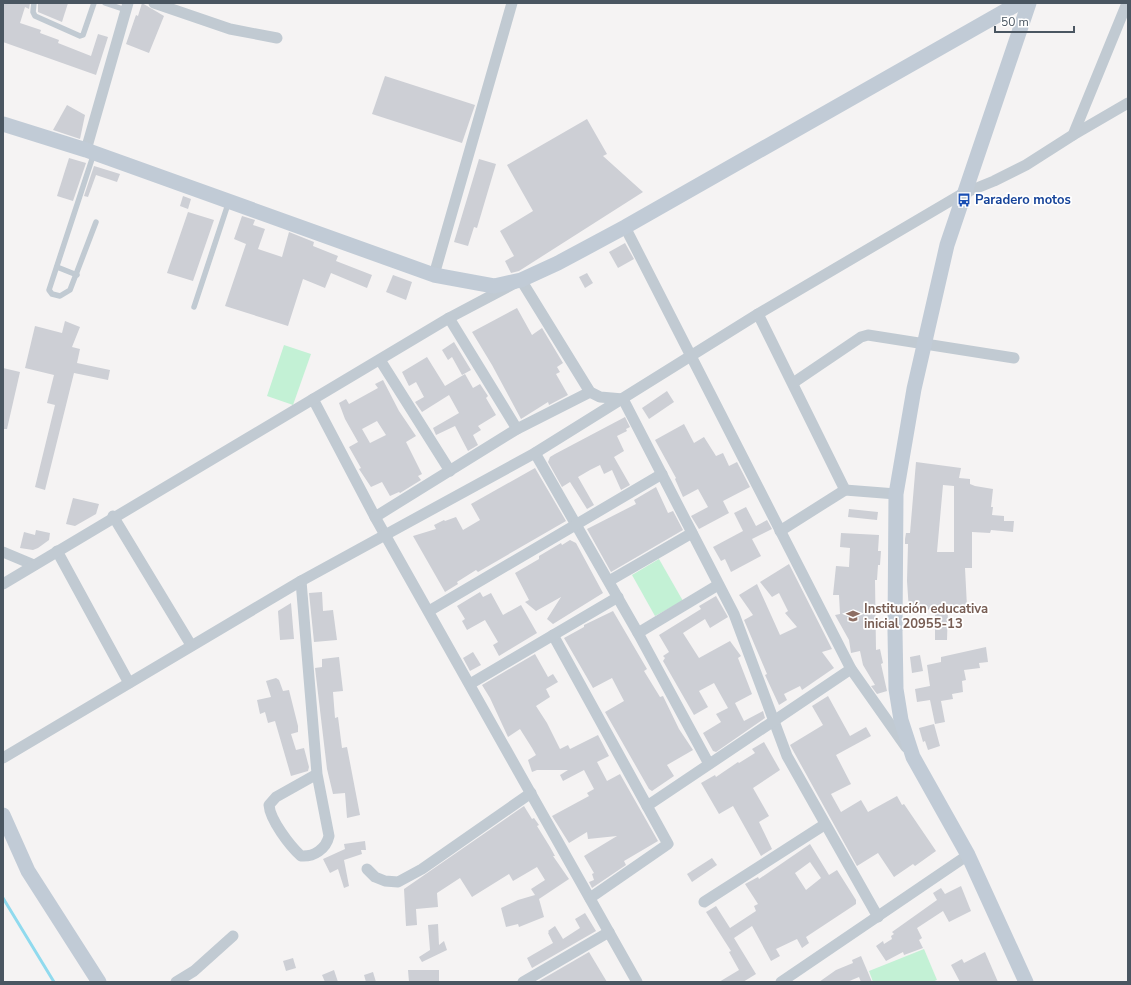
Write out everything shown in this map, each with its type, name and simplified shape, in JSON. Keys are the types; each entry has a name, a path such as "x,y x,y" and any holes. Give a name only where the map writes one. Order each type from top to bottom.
{"street":[{"path":"154,3 230,29 277,38"},
{"path":"434,275 512,3"},
{"path":"3,584 113,516 449,318 521,280 558,263 625,227 1019,3"},
{"path":"913,757 901,720 896,689 896,494 904,438 946,245 962,194 1029,3"},
{"path":"1073,135 1127,4"},
{"path":"90,152 127,6"},
{"path":"3,758 301,581 534,454 758,314 962,194 994,181 1026,165 1073,135 1128,103"},
{"path":"3,124 90,152 434,275 494,286 521,280"},
{"path":"625,227 851,669 913,757 968,855 1026,982"},
{"path":"521,280 590,392 600,397 622,399"},
{"path":"758,314 845,490"},
{"path":"449,318 516,429"},
{"path":"792,383 861,337 868,335 1014,358"},
{"path":"380,360 450,471"},
{"path":"375,517 516,429 590,392"},
{"path":"313,399 375,517 386,534 638,982"},
{"path":"622,399 734,614 787,756 824,825 878,917"},
{"path":"534,454 577,524 709,764"},
{"path":"429,611 662,474"},
{"path":"780,531 845,490 896,494"},
{"path":"113,516 191,645"},
{"path":"609,581 692,533"},
{"path":"57,551 130,683"},
{"path":"3,552 34,565"},
{"path":"301,581 317,774 329,836 327,844 314,853 307,856 301,856 294,849 270,813 269,805 276,798 317,774"},
{"path":"638,633 718,585"},
{"path":"470,684 618,597"},
{"path":"553,635 668,844 590,898"},
{"path":"647,806 851,669"},
{"path":"368,869 375,877 385,881 398,882 422,869 531,793"},
{"path":"3,815 28,871 99,982"},
{"path":"704,902 824,825"},
{"path":"781,982 796,978 878,917 968,855"},
{"path":"523,982 609,932"},
{"path":"176,982 194,971 233,936"}],"lane":[{"path":"34,3 33,12 35,16 80,36 83,35 94,3"},
{"path":"105,3 127,6"},
{"path":"90,152 49,290 52,294 60,296 70,290 96,222"},
{"path":"194,307 229,201"},
{"path":"57,267 77,275"}],"green space":[{"path":"284,345 311,354 293,405 267,396"},
{"path":"659,559 683,601 655,616 632,575"},
{"path":"924,949 937,980 932,982 873,982 869,971"}],"building":[{"path":"3,3 30,3 29,9 25,7 20,23 41,30 40,33 59,40 58,43 91,56 98,34 108,37 96,75 3,42"},
{"path":"38,3 68,3 62,22 38,12"},
{"path":"142,3 164,16 149,53 126,44 136,15 138,16"},
{"path":"385,76 475,105 462,143 372,114"},
{"path":"67,105 85,115 80,139 53,130"},
{"path":"587,119 607,154 603,156 643,192 519,271 511,273 505,261 514,256 500,231 533,211 507,165"},
{"path":"69,158 86,163 73,201 57,196"},
{"path":"479,159 496,164 477,228 474,227 468,246 454,242"},
{"path":"94,166 120,174 117,182 96,175 88,197 84,196"},
{"path":"183,196 191,199 188,209 180,206"},
{"path":"188,212 214,220 193,281 167,273"},
{"path":"242,216 255,220 253,225 265,229 258,249 282,257 289,232 314,242 313,246 338,256 336,261 372,275 367,288 331,273 325,288 303,279 288,326 225,306 246,244 234,239"},
{"path":"625,243 634,259 618,268 609,252"},
{"path":"587,273 593,283 585,288 579,277"},
{"path":"393,275 412,282 406,300 386,292"},
{"path":"517,308 532,335 542,328 563,363 557,367 560,372 556,374 568,395 549,405 548,402 521,419 492,365 472,332"},
{"path":"65,321 80,327 72,347 80,349 77,363 110,370 108,380 74,373 45,490 35,487 55,405 47,403 54,375 25,368 35,326 62,333"},
{"path":"454,342 471,370 462,375 452,357 448,360 442,350"},
{"path":"427,357 445,386 465,374 473,388 480,384 488,396 486,398 496,415 478,426 481,430 473,435 478,445 468,451 455,426 436,435 433,428 459,413 449,395 422,412 415,402 424,397 416,382 409,386 402,372"},
{"path":"3,368 20,372 7,429 3,429"},
{"path":"383,380 399,411 416,436 406,442 422,474 418,476 421,480 400,493 399,492 390,496 382,482 371,487 359,469 361,468 349,447 358,442 345,419 339,403 346,399 349,404 378,388 375,384","holes":["377,421 386,435 370,443 362,429"]},
{"path":"667,391 674,402 649,419 642,408"},
{"path":"625,417 630,427 626,429 627,431 617,436 624,451 614,457 630,485 621,490 612,470 604,474 600,465 590,470 578,477 594,505 587,509 570,482 562,487 548,462 550,457"},
{"path":"684,424 694,443 704,437 716,456 723,453 729,466 737,462 750,487 723,501 729,513 699,529 691,516 708,507 698,489 683,497 675,479 676,478 655,440"},
{"path":"916,462 961,468 959,478 970,479 970,484 975,486 993,489 991,507 993,507 992,515 1004,516 1004,521 1014,521 1013,532 991,530 990,533 972,532 972,568 965,568 967,607 948,608 947,640 935,640 935,609 909,611 907,581 908,544 905,544 905,539 906,533 910,533","holes":["943,485 954,486 954,552 937,552"]},
{"path":"535,468 566,521 478,572 476,570 457,582 458,584 445,592 413,536 436,529 434,525 444,520 445,521 456,517 463,530 480,520 471,504"},
{"path":"656,487 668,513 673,511 683,530 611,572 587,529 636,504 634,500"},
{"path":"73,498 99,504 96,514 75,526 66,524"},
{"path":"746,507 756,526 767,520 772,529 752,539 761,556 731,572 725,559 721,561 713,547 743,531 734,513"},
{"path":"849,509 878,512 877,520 848,517"},
{"path":"36,530 50,533 49,540 33,550 20,548 24,532 35,535"},
{"path":"841,533 879,535 878,551 881,551 880,565 878,565 877,580 875,580 876,650 880,649 883,663 881,664 887,691 877,694 871,686 875,685 863,665 860,651 851,653 849,640 835,615 840,614 839,595 833,595 836,566 849,567 850,548 840,547"},
{"path":"570,540 576,543 603,593 553,624 547,619 561,597 536,611 525,602 529,600 515,573 539,559 539,556 561,543 562,545"},
{"path":"789,564 832,649 822,652 834,668 802,690 800,686 784,694 787,700 779,705 765,675 767,674 744,620 753,615 739,595 757,584 780,635 797,627 785,613 788,611 779,593 772,597 760,582"},
{"path":"322,592 323,611 333,610 337,640 314,642 309,593"},
{"path":"480,592 483,597 491,593 503,615 521,605 537,633 499,656 493,645 498,642 485,620 467,630 462,621 465,619 457,606"},
{"path":"716,596 728,617 710,628 705,619 683,633 699,658 730,641 741,656 738,658 752,694 735,703 744,721 763,711 765,718 716,752 713,751 703,733 721,722 716,714 728,708 714,683 699,691 708,707 694,715 663,661 665,658 663,656 669,652 659,635 701,609 699,606"},
{"path":"291,603 294,639 280,640 278,611"},
{"path":"613,611 647,669 644,671 660,697 663,696 679,729 693,750 667,765 674,776 652,791 649,789 605,712 624,701 612,678 593,688 564,638 584,627 584,625"},
{"path":"986,647 988,662 979,663 980,668 964,670 966,680 962,681 963,692 952,694 953,699 941,701 945,722 935,724 930,700 917,702 915,689 930,686 927,665 941,662 941,657"},
{"path":"473,652 481,665 470,671 463,658"},
{"path":"535,654 548,677 553,674 558,682 546,689 550,697 536,706 547,723 560,749 568,745 570,749 598,735 609,756 597,762 607,781 620,774 658,841 624,861 626,865 592,888 589,882 594,880 592,874 594,873 584,856 617,836 588,839 587,832 569,843 552,816 589,796 587,793 594,789 584,770 563,781 560,775 568,770 537,770 532,772 528,760 536,755 532,748 520,729 508,737 490,698 482,685"},
{"path":"920,655 923,671 912,673 910,657"},
{"path":"339,657 343,691 333,692 335,718 338,717 342,748 347,747 360,815 347,818 345,793 333,794 327,769 315,668 322,667 322,659"},
{"path":"276,678 279,680 283,691 289,690 298,726 298,732 291,734 296,750 304,748 309,767 308,771 291,776 275,721 268,723 265,712 260,714 257,700 271,697 266,681"},
{"path":"828,696 850,736 866,727 871,736 836,755 851,784 831,794 841,812 861,800 868,812 897,796 936,851 915,866 913,864 894,877 878,853 857,866 790,745 823,725 812,706"},
{"path":"934,724 940,746 928,750 925,741 923,742 919,728"},
{"path":"764,742 780,770 753,788 769,816 759,822 772,849 761,856 733,806 719,814 701,783 715,775 716,777 738,762 739,763 755,753 752,749"},
{"path":"524,806 532,819 534,818 539,825 537,826 555,856 553,856 569,879 539,899 544,917 519,927 518,924 506,927 501,908 518,900 535,895 531,889 545,880 537,867 513,881 509,874 472,897 460,878 437,893 438,907 416,909 417,925 406,926 404,889"},
{"path":"365,841 366,850 361,850 362,854 344,860 349,886 344,888 338,869 330,873 323,859 345,849 344,844"},
{"path":"810,844 829,875 837,870 856,900 856,904 806,937 809,943 802,948 797,939 776,949 780,956 771,961 752,926 734,938 756,974 743,982 719,982 739,970 729,952 731,951 706,912 716,906 730,928 756,911 754,906 758,904 745,884 758,877 759,879","holes":["810,862 821,878 806,890 795,873"]},
{"path":"712,858 717,865 692,882 687,874"},
{"path":"961,886 971,911 949,922 943,911 917,928 922,938 919,940 923,948 904,955 903,952 886,961 876,946 883,941 884,944 892,939 891,936 894,934 892,932 937,900 933,893 941,888 945,894"},
{"path":"585,913 596,931 532,968 527,958 553,943 548,931 555,926 563,939 580,928 575,919"},
{"path":"438,924 439,945 444,941 447,950 422,962 419,957 430,950 428,925"},
{"path":"589,952 607,982 539,981"},
{"path":"985,952 998,982 960,982 951,965 962,959 964,963"},
{"path":"861,956 872,982 861,982 859,977 847,982 819,982 836,970 853,963 852,960"},
{"path":"293,958 296,968 286,971 283,961"},
{"path":"334,970 338,982 325,982 322,975"},
{"path":"408,970 439,970 439,982 409,982"},
{"path":"373,972 376,982 366,982 364,975"}],"waterway":[{"path":"3,898 54,982"}],"place":[{"name":"Paradero motos","path":"964,200"},
{"name":"Institución educativa inicial 20955-13","path":"853,616"}]}
